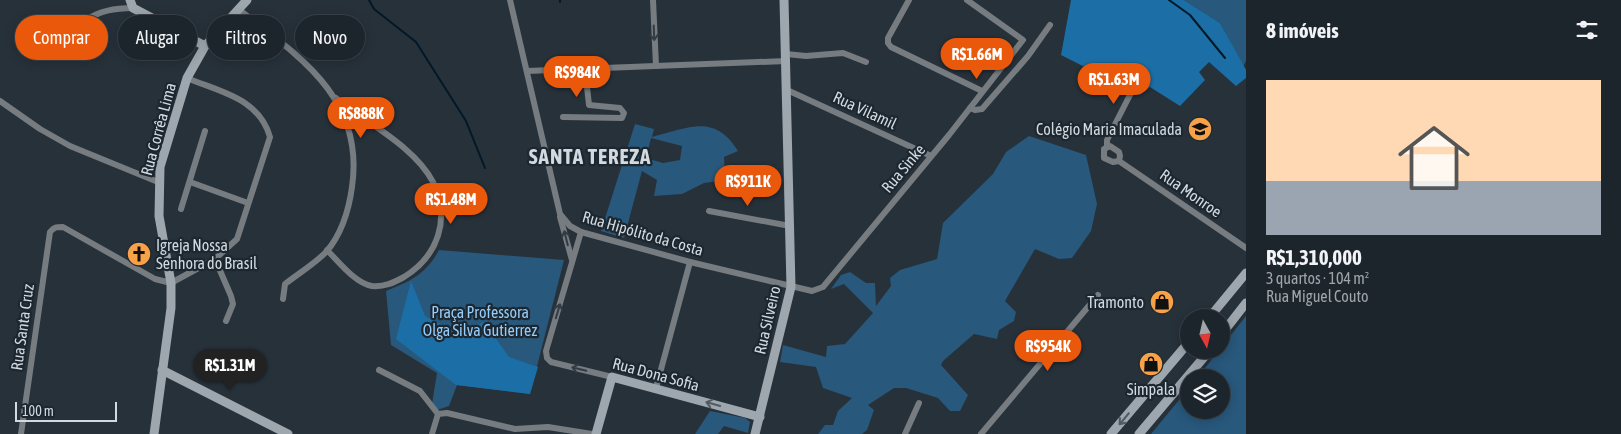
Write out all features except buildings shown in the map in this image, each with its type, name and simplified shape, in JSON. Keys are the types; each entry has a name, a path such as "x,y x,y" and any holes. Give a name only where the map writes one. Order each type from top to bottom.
{"street":[{"name":"Rua Corrêa Lima","path":"154,434 172,308 171,284 159,216 158,182 160,167 186,78 205,46 247,0"},
{"name":"Rua Hipólito da Costa","path":"510,0 560,214 570,226 581,232 791,287"},
{"path":"653,0 656,66"},
{"name":"Rua Silveiro","path":"755,434 791,287 784,0"},
{"path":"909,0 888,38 888,44 982,91"},
{"name":"Rua Sinke","path":"791,287 812,291 823,287 970,108 1023,40 967,0"},
{"path":"96,15 132,4 205,46"},
{"path":"238,9 302,58 336,98 414,155 433,183 441,215 440,229 429,257 419,268 384,286 370,286 356,278 327,250"},
{"path":"970,108 982,109 1032,51 1050,25"},
{"path":"527,71 656,66 843,53 866,62"},
{"path":"563,117 622,118 624,112 620,108 589,105 585,69"},
{"path":"171,284 215,258 237,239 270,137 266,123 258,112 247,103 186,78"},
{"path":"1107,147 1107,140 1133,89"},
{"name":"Rua Vilamil","path":"787,90 931,156"},
{"path":"283,299 286,284 327,250 346,218 354,177 349,132 336,98"},
{"path":"0,101 40,129 70,146 158,182"},
{"path":"181,209 205,131"},
{"name":"Rua Monroe","path":"1120,161 1119,152 1110,146 1107,147 1103,153 1104,158 1113,162 1120,161 1246,248"},
{"path":"190,182 248,203"},
{"path":"709,211 790,226"},
{"path":"560,214 572,262"},
{"name":"Rua Santa Cruz","path":"21,434 50,232 56,227 63,227 154,280 171,284"},
{"path":"572,262 581,232"},
{"path":"215,258 233,304 226,321"},
{"name":"Rua Dona Sofia","path":"572,262 546,351 547,358 551,362 656,388 760,417"},
{"path":"656,388 690,262"},
{"path":"1216,309 1246,273"},
{"path":"981,434 1098,295"},
{"path":"1230,323 1246,303"},
{"path":"1111,434 1180,353"},
{"path":"1139,434 1202,359"},
{"path":"162,370 288,434"},
{"path":"379,370 420,391 438,414"},
{"path":"438,414 447,412 515,429 548,427 594,434 612,377"},
{"path":"905,434 919,404"},
{"path":"432,434 438,414"}],"green space":[{"path":"1184,0 1246,0 1246,61 1243,67 1220,23"},
{"path":"635,124 654,129 652,137 689,127 710,127 729,139 738,151 724,157 725,180 704,183 682,194 654,196 657,180 642,171 624,238 601,231","holes":["651,138 682,146 680,160 663,163 646,158"]},
{"path":"1029,136 1086,155 1097,204 1091,231 1072,258 1059,259 1035,249 1005,301 1016,312 1014,321 999,330 997,339 974,334 943,361 941,365 968,395 960,411 950,411 938,398 906,388 894,388 868,405 874,410 867,430 862,434 818,434 825,425 833,425 838,411 852,398 823,388 816,367 780,362 783,345 826,357 827,346 845,344 873,313 844,284 831,289 841,275 850,272 866,283 875,283 876,306 891,286 890,278 900,270 937,259 943,223 993,174 1006,152"},
{"name":"Praça Professora Olga Silva Gutierrez","path":"439,250 564,260 530,394 457,385 449,406 437,410 432,404 437,373 391,345 386,291 417,276 429,265"},
{"path":"1246,316 1246,434 1151,434 1180,399 1180,419 1230,419 1230,369 1204,369 1212,359 1230,359 1230,336"},
{"path":"710,411 745,418 750,422 748,433 724,426 718,434 695,434"}],"shaded area":[{"path":"1071,0 1184,0 1220,23 1246,70 1246,78 1236,86 1209,62 1199,72 1205,80 1180,106 1150,87 1140,95 1061,55"},
{"path":"411,281 425,316 458,333 484,322 509,357 538,367 530,394 456,385 396,339"}],"waterway":[{"path":"369,0 374,9 416,42 466,121 485,168"},
{"path":"1169,0 1190,15 1225,58"}],"place":[{"name":"Colégio Maria Imaculada","path":"1200,129"},
{"name":"Igreja Nossa Senhora do Brasil","path":"139,254"},
{"name":"Tramonto","path":"1162,302"},
{"name":"Simpala","path":"1151,364"}],"district":[{"name":"SANTA TEREZA","path":"590,156"}]}
